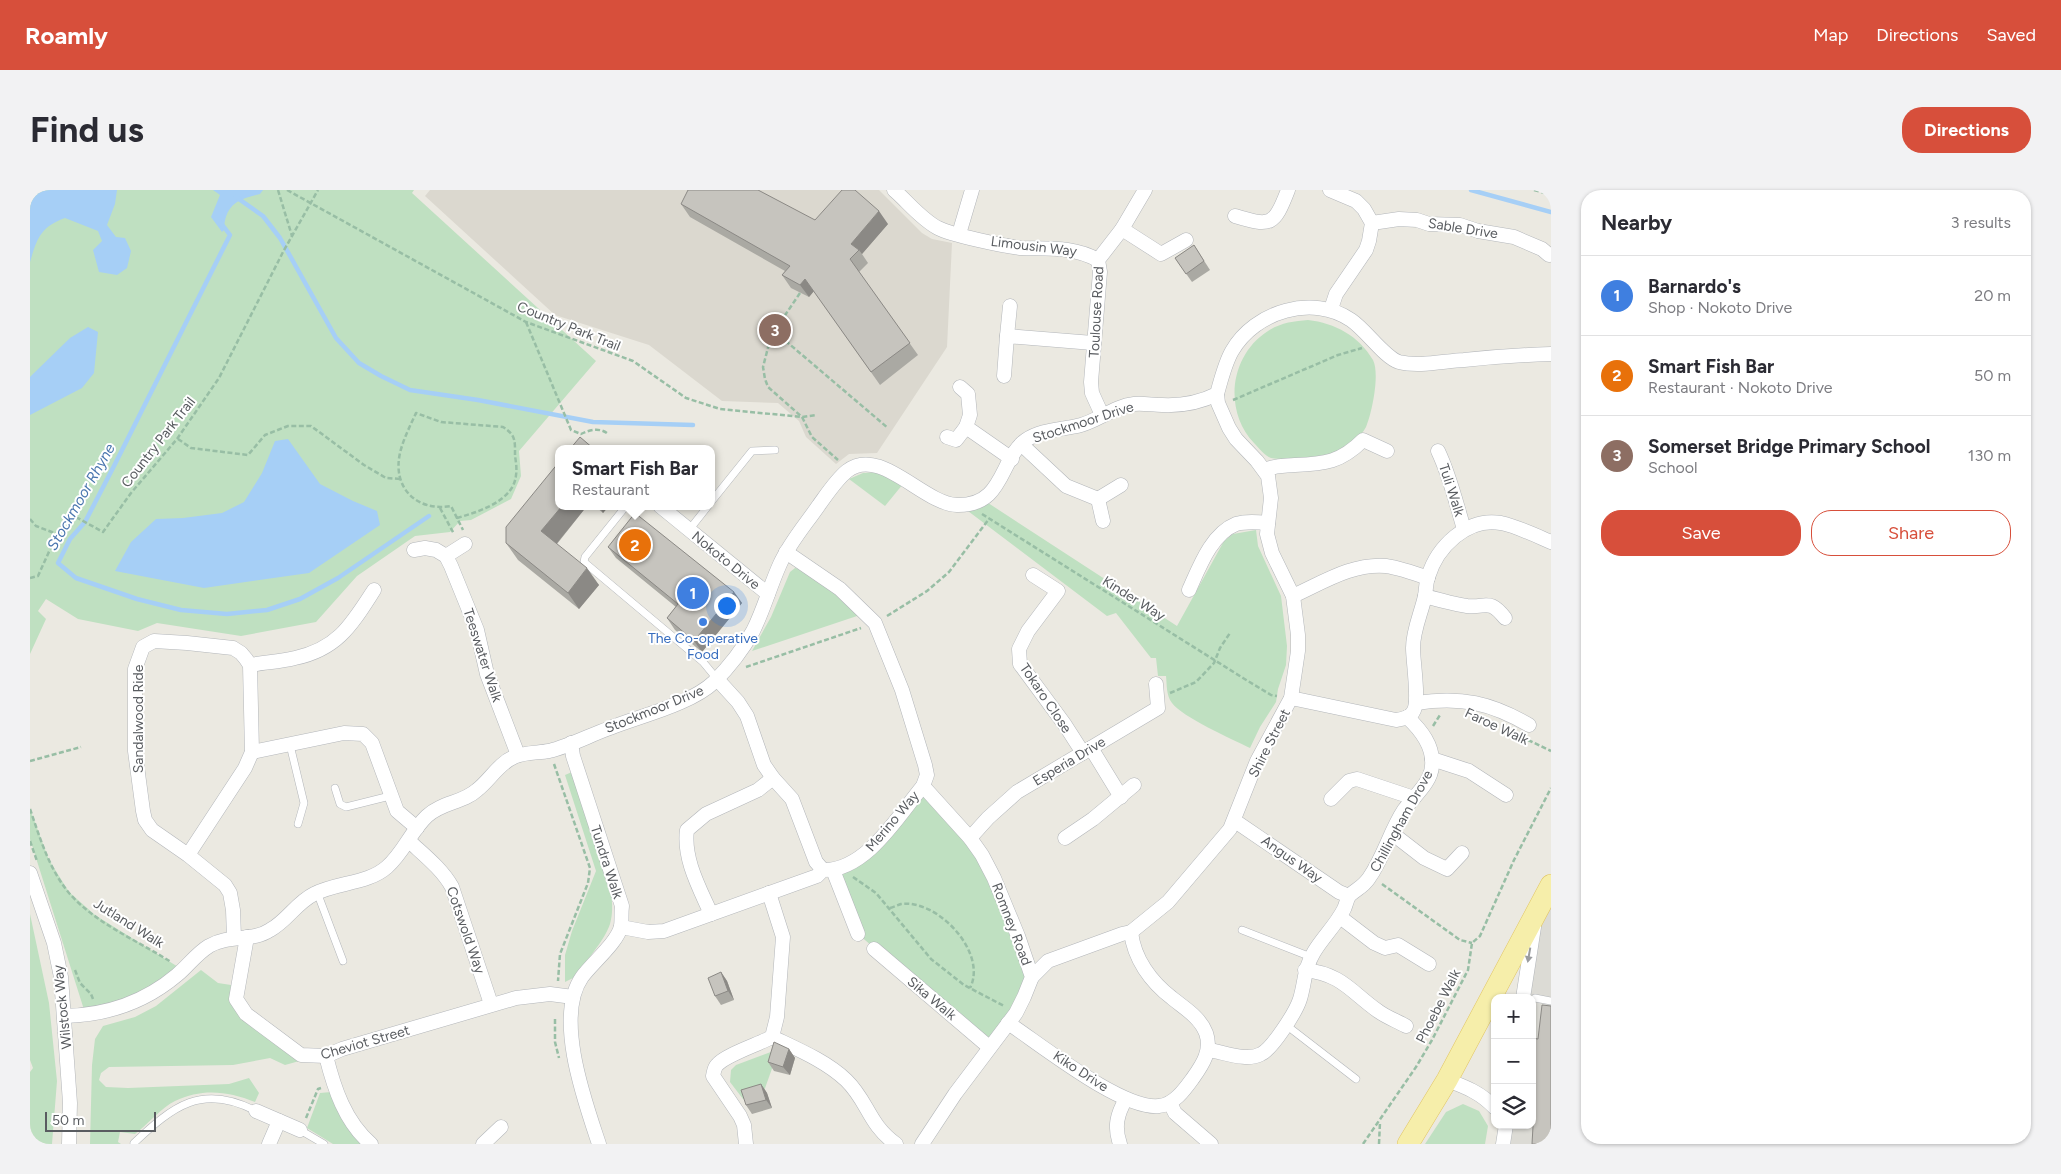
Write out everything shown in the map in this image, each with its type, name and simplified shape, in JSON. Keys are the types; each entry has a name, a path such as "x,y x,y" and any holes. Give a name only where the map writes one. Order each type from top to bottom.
{"main road":[{"path":"1408,1144 1447,1080 1551,885"}],"street":[{"name":"Limousin Way","path":"894,190 938,228 1017,247 1076,250 1098,260"},
{"path":"960,234 972,190"},
{"name":"Toulouse Road","path":"1102,415 1092,394 1091,382 1100,272 1098,260 1122,229 1145,190"},
{"path":"1235,216 1264,224 1271,221 1288,190"},
{"path":"1330,190 1356,201 1364,208 1372,224 1366,250 1336,294 1331,309"},
{"name":"Sable Drive","path":"1372,224 1399,219 1417,220 1429,224 1460,225 1514,237 1542,249 1549,255"},
{"path":"1122,229 1160,254 1186,240"},
{"path":"1004,376 1010,306"},
{"path":"1219,400 1232,351 1240,339 1260,322 1276,313 1292,309 1316,307 1331,309 1362,327 1390,357 1399,362 1432,363 1551,354"},
{"path":"1007,336 1093,343"},
{"path":"947,437 956,440 966,427 970,415 968,394 960,387"},
{"name":"Stockmoor Drive","path":"975,502 986,497 994,489 1021,444 1035,435 1083,424 1131,404 1188,405 1219,400"},
{"name":"Shire Street","path":"1032,977 1048,962 1131,932 1168,902 1235,821 1257,761 1291,698 1298,651 1293,596 1268,544 1270,486 1264,470 1236,439 1229,428 1219,400"},
{"path":"966,427 1012,459"},
{"path":"1264,470 1273,466 1312,464 1335,460 1345,456 1363,440 1387,451"},
{"path":"1021,444 1066,486 1098,499"},
{"name":"Tuli Walk","path":"1438,451 1447,470 1464,529"},
{"path":"848,470 864,464 872,465 890,471 946,504 960,505 975,502"},
{"name":"Stockmoor Drive","path":"518,755 551,750 571,743 678,702 707,688 721,675 753,630 786,552 826,495 848,470"},
{"path":"1098,499 1121,485"},
{"path":"1098,499 1103,521"},
{"name":"Nokoto Drive","path":"665,510 768,594"},
{"path":"1189,590 1209,550 1229,528 1242,523 1268,523"},
{"path":"1291,698 1396,720 1407,717 1414,712 1416,702 1413,645 1428,578 1442,551 1452,537 1464,529 1486,523 1501,523 1551,542"},
{"path":"414,550 425,548 436,550 446,556 463,545"},
{"name":"Merino Way","path":"621,927 648,932 664,931 817,876 867,853 922,786 927,775 926,765 902,690 875,623 840,589 786,552"},
{"name":"Teeswater Walk","path":"446,556 474,623 486,674 518,755"},
{"path":"1293,596 1346,572 1363,568 1393,567 1428,578"},
{"name":"Tokaro Close","path":"1033,575 1058,591 1028,631 1020,648 1020,664 1065,725 1087,750"},
{"path":"188,855 245,768 252,752 250,665 296,658 317,652 333,643 355,619 374,590"},
{"path":"1425,596 1469,606 1485,604 1498,609 1505,618"},
{"name":"Sandalwood Ride","path":"240,937 230,893 225,885 188,855 152,830 145,820 142,812 135,751 135,669 143,648 154,641 233,648 241,653 250,665"},
{"path":"721,675 747,716 764,765 772,778 792,799 816,862 832,869 858,934"},
{"name":"Esperia Drive","path":"970,838 988,818 1017,792 1158,708 1156,690"},
{"name":"Faroe Walk","path":"1416,702 1449,699 1472,701 1504,711 1526,731"},
{"name":"Chillingham Drove","path":"1208,1050 1253,1057 1262,1054 1286,1025 1300,999 1305,970 1311,957 1340,918 1349,896 1359,891 1370,877 1386,850 1403,812 1428,778 1432,768 1432,758 1428,743 1424,735 1407,717"},
{"path":"252,752 344,732 363,734 372,743 397,811 417,828"},
{"name":"Tundra Walk","path":"571,743 580,780 622,906 621,927"},
{"path":"1087,750 1121,797"},
{"path":"65,1016 86,1016 131,1004 162,986 183,970 206,948 240,937 272,930 304,900 317,892 377,874 386,868 417,828 435,810 475,792 503,763 518,755"},
{"path":"1432,758 1469,771 1506,795"},
{"path":"712,914 690,862 686,840 688,830 706,814 758,790 772,778"},
{"path":"1332,799 1349,781 1357,779 1414,798"},
{"path":"1065,838 1121,797 1134,785"},
{"name":"Romney Road","path":"922,786 970,838 982,855 994,878 1018,936 1032,977 1012,1018 989,1047 922,1144"},
{"name":"Angus Way","path":"1235,821 1339,892 1349,896"},
{"path":"1393,834 1424,858 1447,869 1462,853"},
{"name":"Cotswold Way","path":"408,841 436,867 452,887 490,1004"},
{"name":"Wilstock Way","path":"30,873 54,943 62,977 70,1103 68,1144"},
{"path":"746,1144 744,1125 713,1076 717,1064 726,1058 772,1037 778,1017 783,937 768,893"},
{"path":"1529,994 1537,912"},
{"path":"1340,918 1374,943 1385,948 1398,945 1429,964"},
{"path":"599,1144 576,1066 571,1042 572,997 581,977 606,949 621,927"},
{"path":"1131,932 1133,944 1146,971 1154,982 1203,1026 1208,1050 1201,1068 1164,1105 1175,1112 1211,1144"},
{"name":"Cheviot Street","path":"240,937 246,951 236,999 246,1014 301,1055 326,1056 342,1049 490,1004 534,995 558,994 572,997"},
{"name":"Sika Walk","path":"874,949 989,1047"},
{"path":"1305,970 1323,972 1335,977 1379,1012 1406,1026"},
{"name":"Kiko Drive","path":"1012,1018 1069,1064 1126,1099 1145,1105 1164,1105"},
{"path":"772,1037 826,1066 846,1080 857,1093 873,1122 884,1136 896,1144"},
{"path":"326,1056 335,1086 347,1115 356,1129 371,1144"},
{"path":"1447,1080 1469,1088 1491,1104"},
{"path":"1120,1144 1116,1124 1118,1113 1126,1099"},
{"path":"256,1111 300,1130"},
{"path":"269,1144 279,1121"},
{"path":"482,1144 501,1128"},
{"path":"1502,1144 1505,1129"}],"lane":[{"path":"715,497 752,451 775,450"},
{"path":"623,510 585,556 584,562 721,675"},
{"path":"689,530 705,510"},
{"path":"290,745 304,804 298,824"},
{"path":"335,788 340,804 346,807 390,796"},
{"path":"317,892 343,961"},
{"path":"1242,930 1311,957"},
{"path":"1536,999 1551,1001"},
{"path":"1286,1025 1356,1079"},
{"path":"134,1143 159,1119 178,1107 200,1100 222,1099 239,1102 256,1111"},
{"path":"300,1130 324,1144"}],"path":[{"path":"278,190 292,236"},
{"name":"Country Park Trail","path":"288,190 526,322 633,361 686,398 720,409 802,416 817,415"},
{"name":"Country Park Trail","path":"57,534 67,518 74,516 103,532 131,493 177,439 219,378 283,252 318,190"},
{"path":"1534,190 1551,195"},
{"path":"800,293 774,331 763,367 765,379 768,387 802,416 812,437 848,470"},
{"path":"526,322 571,430 581,434 589,430 604,431 608,434"},
{"path":"774,331 888,428"},
{"path":"1219,400 1338,355 1378,344"},
{"path":"440,508 463,545 469,542 457,518 451,506 440,508 416,502 406,492 399,474 399,454 416,413 441,422 502,427 511,432 515,440 516,477 508,494 471,514 457,518"},
{"path":"177,439 191,448 248,455 265,435 288,426 311,426 364,465 386,478 401,479"},
{"name":"Kinder Way","path":"975,502 982,514 989,519 1215,661 1271,695 1291,698"},
{"path":"30,519 36,526 57,534 38,576 30,578"},
{"path":"721,675 875,623 927,590 949,572 989,519"},
{"path":"1156,690 1172,693 1196,682 1215,661 1220,648 1230,633"},
{"path":"1424,735 1441,714"},
{"name":"Faroe Walk","path":"1526,731 1551,751"},
{"path":"30,761 81,747"},
{"path":"551,750 590,868 588,883 560,954 555,1042 561,1065"},
{"name":"Phoebe Walk","path":"1363,1144 1416,1067 1452,1004 1468,970 1472,943 1480,936 1514,860 1551,788"},
{"name":"Jutland Walk","path":"30,809 48,860 69,892 95,915 183,970"},
{"path":"832,869 876,893 930,959 1012,1018"},
{"path":"1370,877 1427,915 1460,940 1472,943"},
{"path":"890,908 902,904 919,907 932,911 948,922 964,941 970,953 975,971 970,988"},
{"path":"300,1130 318,1089 335,1086"},
{"path":"1379,1144 1380,1120"}],"shaded area":[{"path":"430,190 879,190 922,233 932,239 952,243 947,347 877,453 849,454 836,464 806,437 799,421 778,403 722,401 649,345 555,315 425,196"},
{"path":"1551,885 1551,1144 1503,1144 1505,1129 1536,1129 1536,994 1524,994"}],"green space":[{"path":"30,190 414,190 412,193 596,361 519,451 521,476 511,499 471,520 460,521 450,532 415,536 357,576 316,622 241,636 157,623 138,631 78,619 46,599 38,611 46,619 30,654"},
{"path":"1308,320 1328,324 1345,332 1361,344 1373,360 1376,374 1371,413 1366,427 1361,434 1349,447 1338,454 1292,459 1271,458 1264,454 1244,430 1238,415 1235,384 1239,368 1245,354 1255,341 1268,331 1287,323"},
{"path":"879,472 903,484 885,506 849,479 863,473"},
{"path":"982,499 1177,626 1224,541 1233,534 1256,530 1258,546 1281,596 1287,646 1286,665 1276,702 1260,727 1250,748 1177,709 1169,697 1166,676 1158,676 1156,658 1151,658 1116,613 1107,616 960,505"},
{"path":"795,568 810,574 860,615 752,651 771,617 790,572"},
{"path":"572,772 607,870 612,909 610,924 599,944 573,978 565,982 565,955 572,931 596,871 565,775"},
{"path":"923,786 970,838 1032,977 989,1047 858,934 833,870 852,863"},
{"path":"30,809 49,860 69,892 95,915 183,970 174,977 86,1016 30,839"},
{"path":"30,914 49,1003 57,1081 52,1144 30,1144 30,1072 33,1068 30,1060"},
{"path":"201,970 218,983 231,985 230,994 303,1060 285,1065 270,1058 233,1065 109,1067 101,1073 99,1080 106,1087 128,1088 229,1084 249,1078 259,1093 255,1102 235,1095 215,1092 185,1097 165,1107 135,1134 120,1132 118,1142 121,1144 90,1144 92,1065 95,1039 103,1026 135,1017 156,1006"},
{"path":"779,1049 764,1091 743,1099 730,1082 731,1070 736,1065"},
{"path":"331,1092 366,1144 333,1144 307,1128 320,1093"},
{"path":"1463,1104 1479,1111 1488,1126 1485,1144 1425,1144 1446,1112"}],"water":[{"path":"30,190 117,190 115,204 107,225 116,237 125,238 131,251 127,268 117,275 99,272 93,250 102,241 98,231 65,218 50,225 41,235 30,262"},
{"path":"213,190 263,190 260,194 245,198 234,204 227,215 222,232 211,217 220,195"},
{"path":"88,327 98,332 94,373 82,388 30,415 30,377 70,338"},
{"path":"288,439 320,484 377,511 380,525 309,573 204,588 115,571 131,542 156,519 222,513 244,502 262,473 275,441"}],"building":[{"path":"688,190 758,190 815,220 842,190 855,190 879,211 851,244 859,250 850,259 910,343 871,372 805,279 800,285 782,275 790,266 681,204"},
{"path":"1194,245 1204,261 1186,274 1175,258"},
{"path":"580,437 589,445 573,445"},
{"path":"555,467 555,510 559,510 541,531 587,568 568,593 506,543 506,527"},
{"path":"635,513 734,592 694,641 667,618 678,604 608,547"},
{"path":"721,972 728,991 715,996 708,978"},
{"path":"1542,1005 1551,1006 1551,1144 1532,1144 1533,1129 1536,1129 1536,1039 1538,1039"},
{"path":"774,1042 789,1049 783,1067 768,1062"},
{"path":"761,1084 766,1100 746,1105 741,1090"}],"waterway":[{"name":"Stockmoor Rhyne","path":"1471,190 1551,212"},
{"path":"236,197 263,216 280,238 336,338 359,363 381,376 410,390 478,400 593,422 693,425"},
{"name":"Stockmoor Rhyne","path":"221,223 230,235 85,522 70,539 58,563 76,578 137,599 181,610 227,614 267,610 300,599 338,578 429,516"}],"place":[{"name":"Somerset Bridge Primary School","path":"775,330"},
{"name":"Smart Fish Bar","path":"635,545"},
{"name":"Barnardo's","path":"693,593"},
{"name":"The Co-operative Food","path":"703,622"}]}
